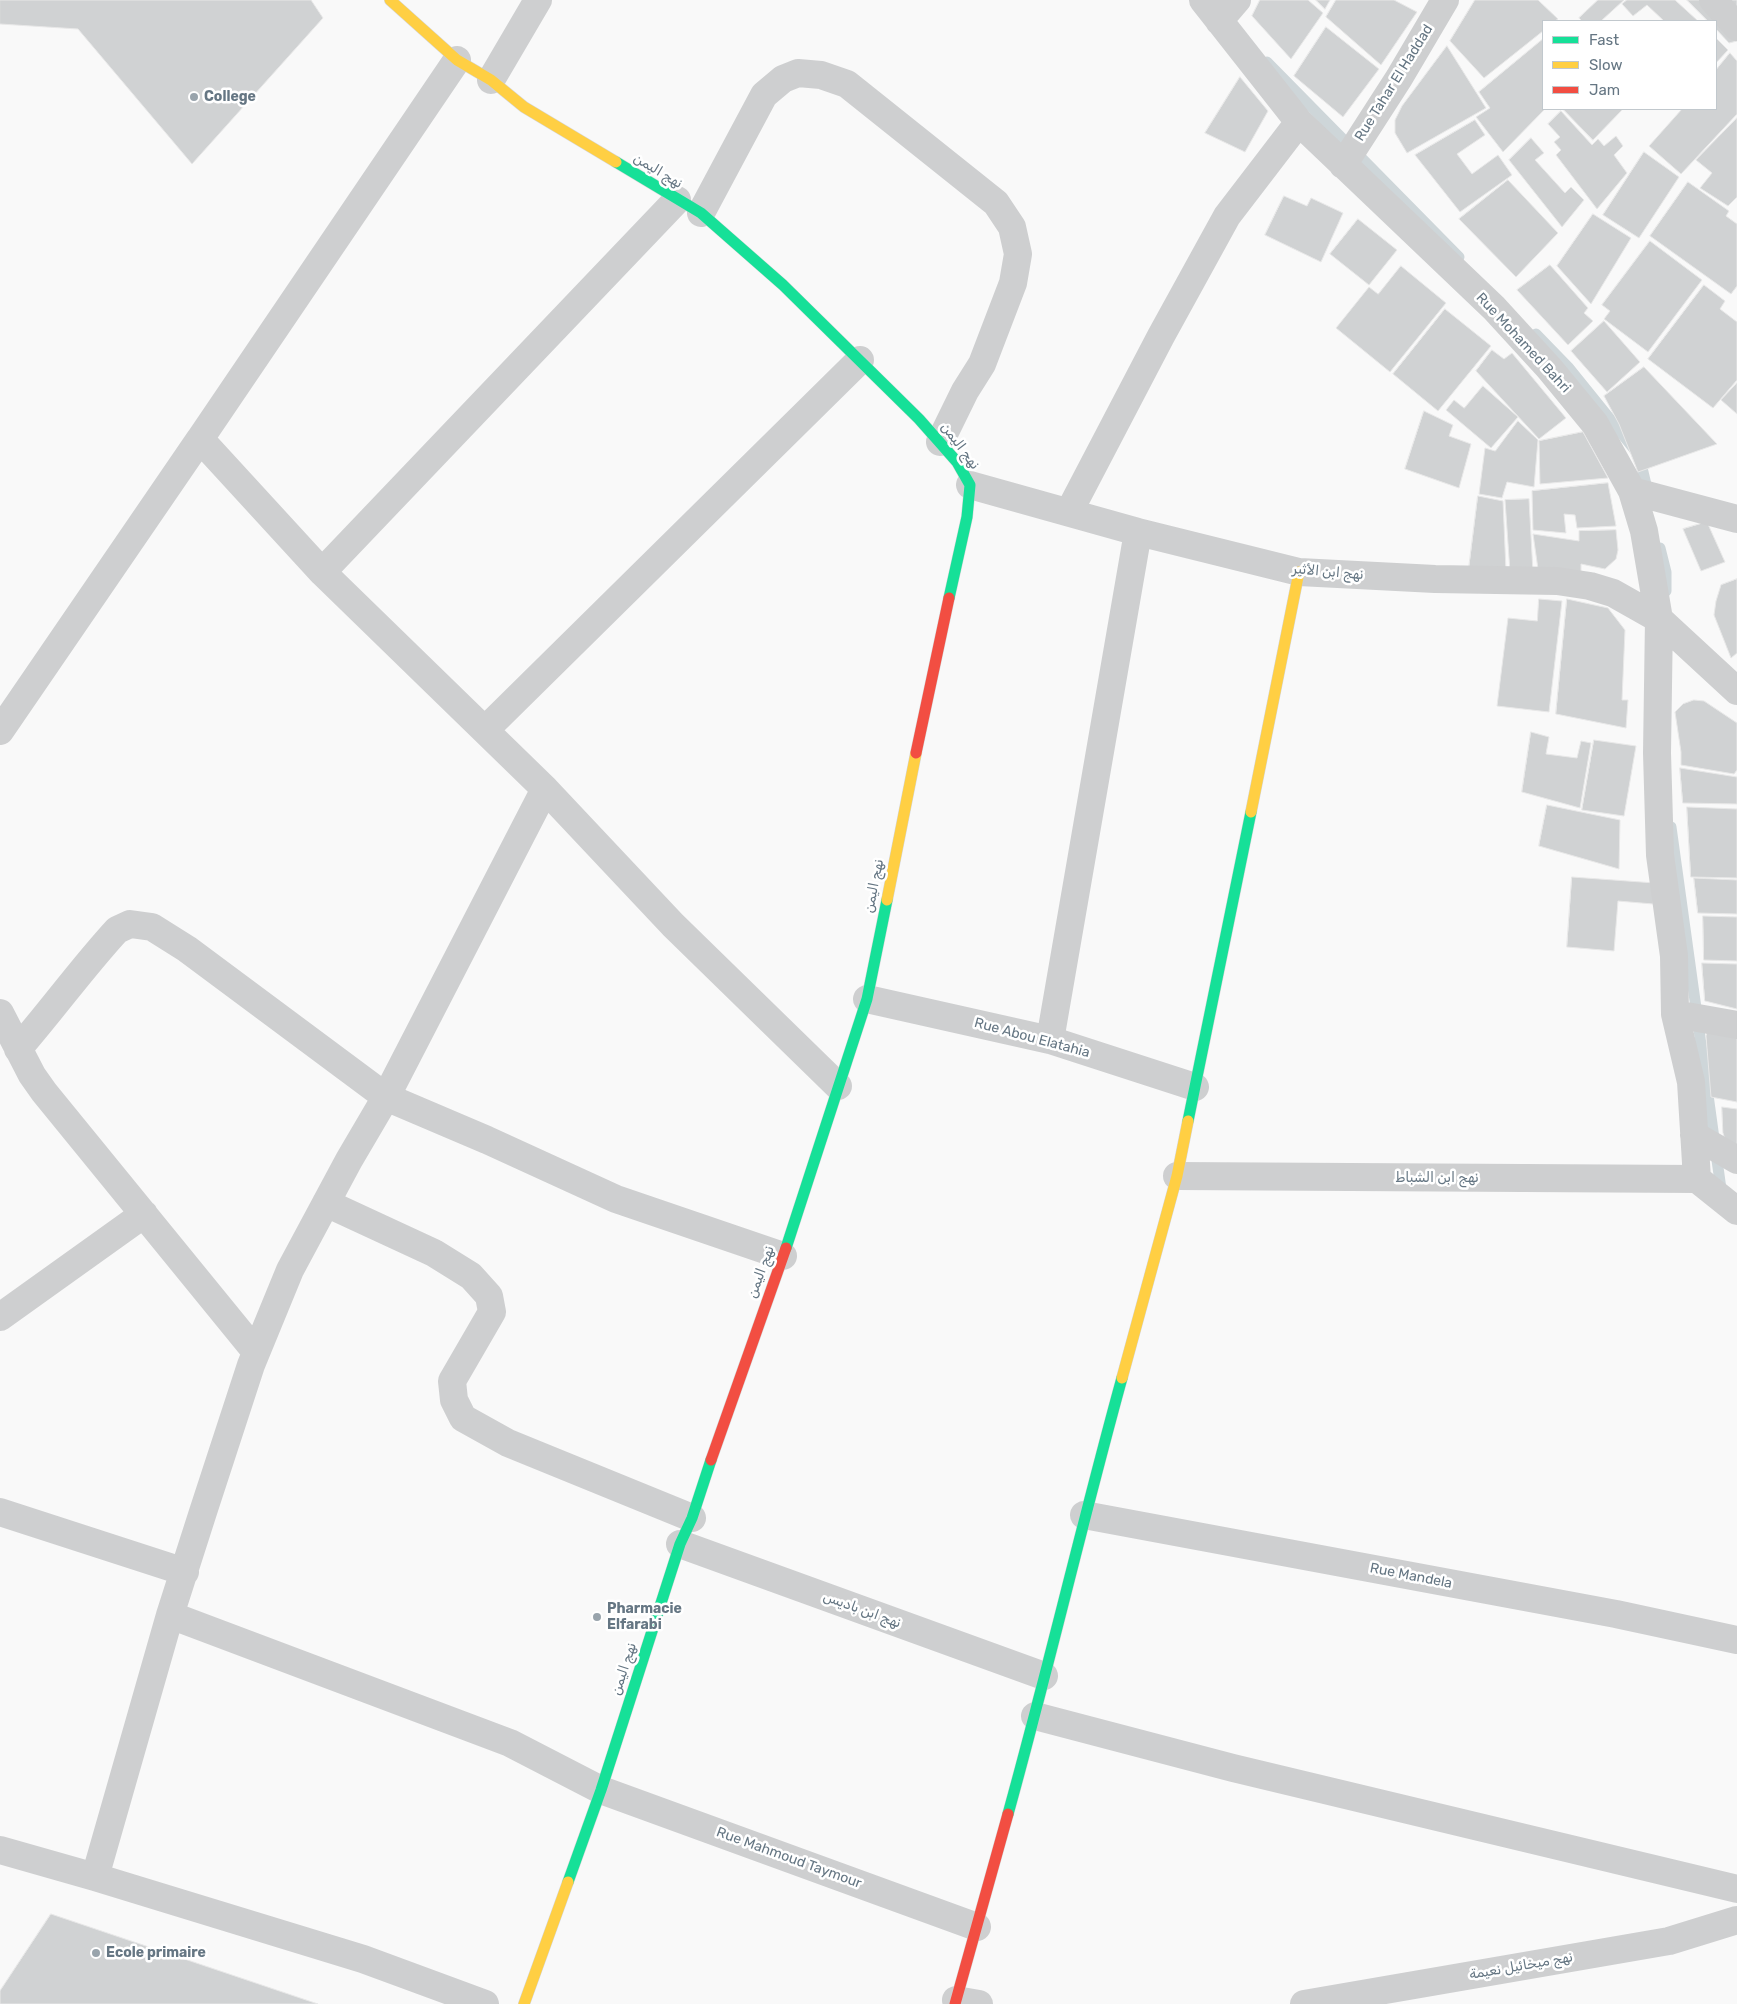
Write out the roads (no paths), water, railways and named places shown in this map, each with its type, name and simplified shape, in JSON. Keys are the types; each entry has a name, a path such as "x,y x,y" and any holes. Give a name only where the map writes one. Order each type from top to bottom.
{"street":[{"name":"نهج اليمن","path":"390,0 417,26 458,60 491,80 524,107 701,213 783,285 919,418 957,462 970,485 967,516 931,676 867,999 784,1256 731,1399 692,1518 680,1544 602,1790 524,2004"},
{"path":"491,80 538,0"},
{"name":"Rue Mohamed Bahri","path":"1203,0 1299,122 1494,308 1549,368 1594,424 1632,491 1644,530 1659,619 1657,753 1660,855 1674,956 1675,1014 1691,1082 1697,1179"},
{"path":"1220,21 1237,0"},
{"name":"Rue Tahar El Haddad","path":"1343,165 1399,78 1445,0"},
{"path":"1713,0 1737,27"},
{"path":"0,731 458,60"},
{"path":"701,213 764,95 783,79 798,73 821,75 847,84 996,203 1012,227 1018,254 1013,283 982,364 940,442"},
{"path":"1069,512 1161,336 1228,216 1299,122"},
{"path":"322,572 677,200"},
{"path":"485,730 860,360"},
{"path":"200,438 322,572 545,789 673,925 838,1086"},
{"name":"نهج ابن الأثير","path":"970,485 1138,532 1299,572 1435,579 1557,581 1590,586 1614,593 1659,619 1737,691"},
{"path":"1632,491 1737,519"},
{"path":"1050,1040 1138,532"},
{"path":"964,2003 976,1927 1035,1716 1084,1515 1177,1176 1299,572"},
{"path":"95,1877 170,1615 256,1352 290,1270 386,1097 545,789"},
{"path":"18,1049 42,1023 54,1004 117,930 130,924 152,927 187,949 386,1097 487,1140 616,1199 784,1256"},
{"name":"Rue Abou Elatahia","path":"867,999 1050,1040 1194,1087"},
{"path":"0,1013 32,1075 44,1092 256,1352"},
{"path":"1675,1014 1737,1026"},
{"path":"1694,1135 1737,1160"},
{"name":"نهج ابن الشباط","path":"1177,1176 1697,1179"},
{"path":"1697,1179 1737,1211"},
{"path":"326,1203 434,1253 471,1276 489,1296 492,1312 452,1381 454,1400 463,1418 508,1443 692,1518"},
{"path":"0,1317 144,1214"},
{"path":"0,1512 184,1572"},
{"name":"Rue Mandela","path":"1084,1515 1616,1614 1737,1640"},
{"name":"نهج ابن باديس","path":"680,1544 1044,1676"},
{"name":"Rue Mahmoud Taymour","path":"170,1615 510,1743 602,1790 976,1927"},
{"path":"1035,1716 1233,1768 1737,1889"},
{"path":"0,1850 363,1959 486,2004"},
{"name":"نهج ميخائيل نعيمة","path":"1304,2004 1669,1941 1737,1920"}],"waterway":[{"path":"1267,62 1459,257"},
{"path":"1536,334 1568,367 1639,455 1648,493"},
{"path":"1660,548 1666,572 1666,591"},
{"path":"1671,827 1721,1189 1724,1191"}],"place":[{"name":"College","path":"194,97"},
{"name":"Pharmacie Elfarabi","path":"597,1617"},
{"name":"Ecole primaire","path":"96,1953"}]}
